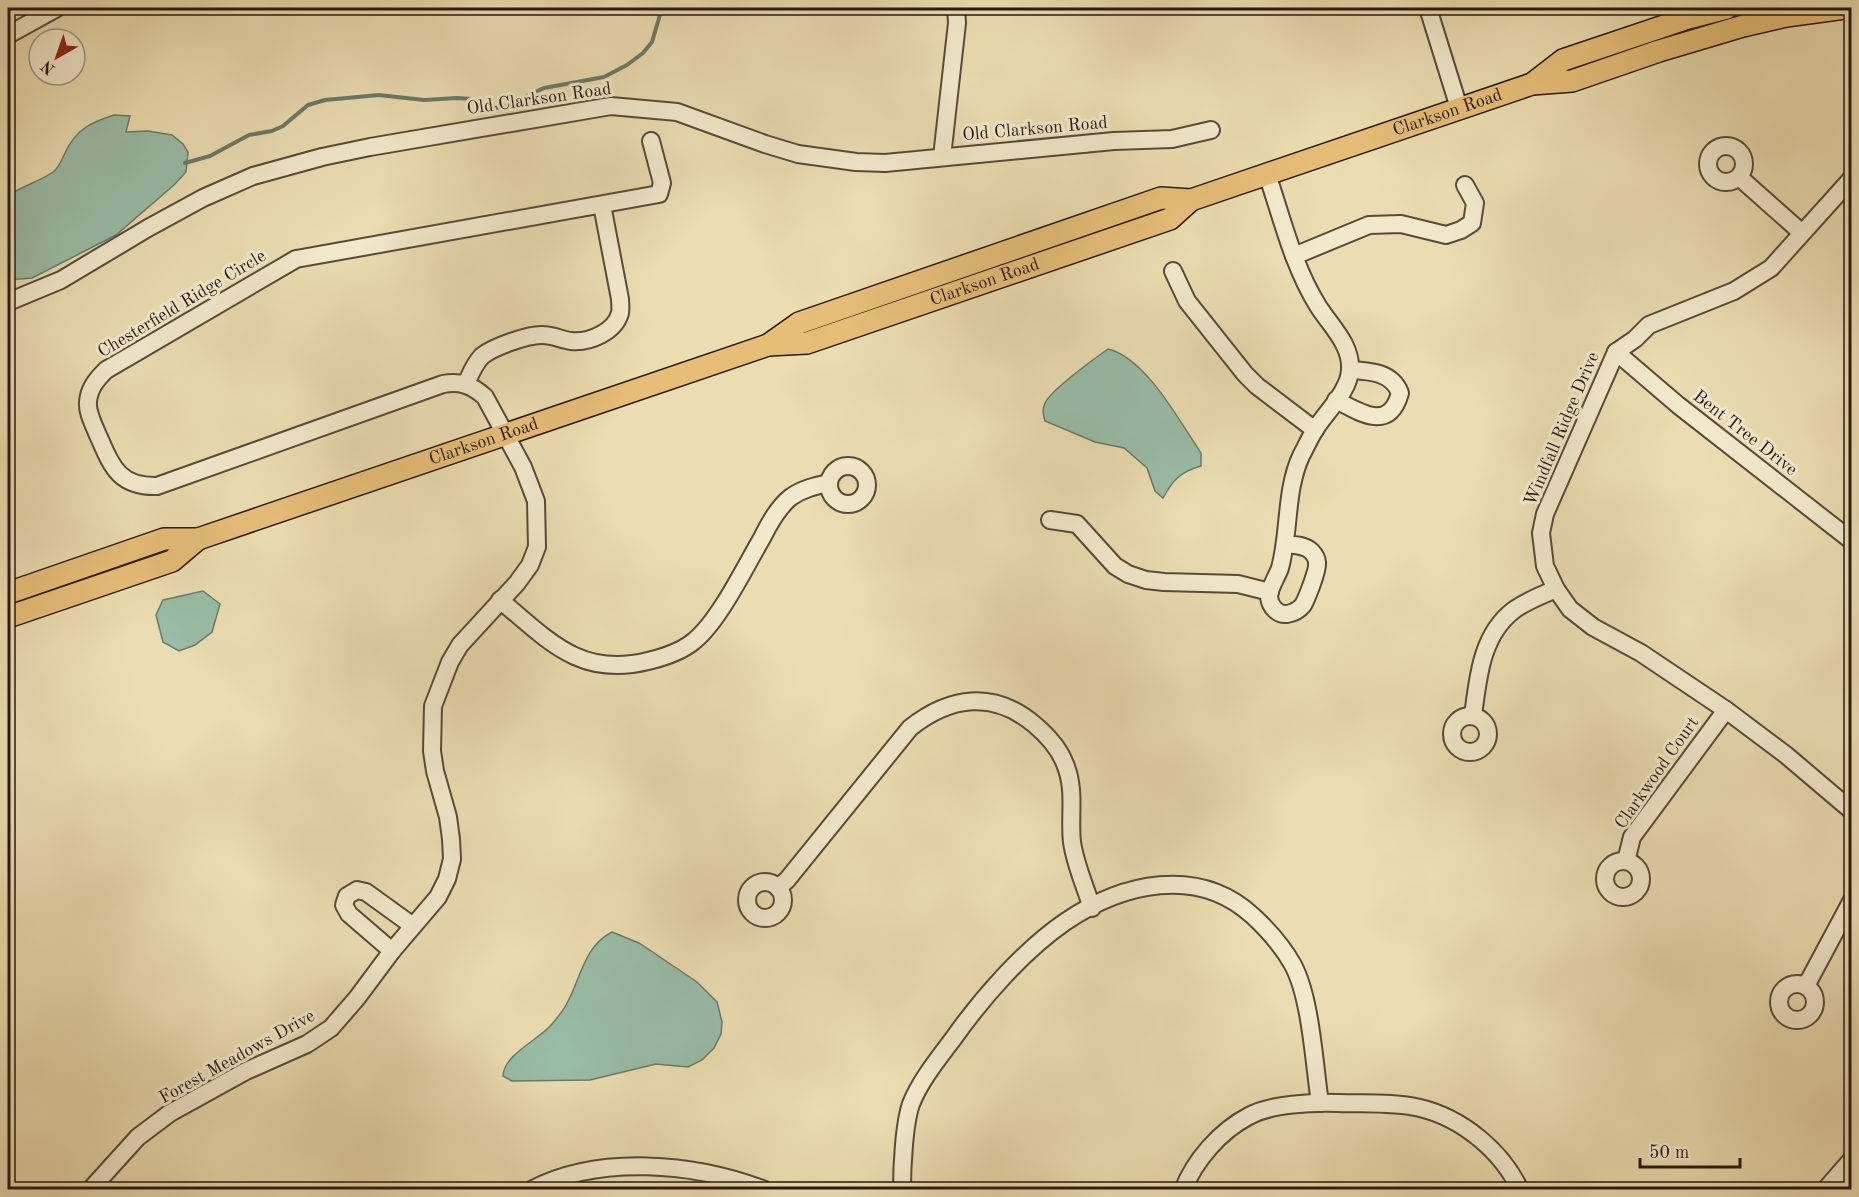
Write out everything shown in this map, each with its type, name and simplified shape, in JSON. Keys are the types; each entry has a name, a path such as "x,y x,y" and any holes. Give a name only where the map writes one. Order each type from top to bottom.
{"main road":[{"name":"Clarkson Road","path":"1532,84 1563,60 1688,18 1727,8"},
{"name":"Clarkson Road","path":"8,593 164,539 198,539 768,345 807,343 1170,219 1191,200 1532,84 1572,81 1659,51 1743,26 1786,16 1845,8"},
{"name":"Clarkson Road","path":"8,617 172,561 198,539"}],"street":[{"path":"8,35 57,8"},
{"path":"942,157 957,23 956,8"},
{"path":"1428,8 1460,108"},
{"name":"Old Clarkson Road","path":"8,302 60,280 203,198 253,176 322,157 370,147 611,106 677,112 798,154 828,159 885,163 1114,141 1172,139 1211,130"},
{"name":"Chesterfield Ridge Circle","path":"466,384 456,382 443,384 157,486 140,487 124,479 112,468 87,404 90,390 106,370 296,259 659,194 662,183 651,141"},
{"path":"1267,174 1294,255 1318,307 1341,338 1349,355 1350,370 1344,390 1315,430 1300,459 1292,486 1285,544 1278,574 1269,592 1270,604 1280,613 1287,614 1297,611 1303,605 1318,564 1316,556 1309,549 1285,544"},
{"path":"1739,177 1802,233"},
{"name":"Windfall Ridge Drive","path":"1851,178 1771,268 1734,291 1649,325 1635,339 1616,352 1545,514 1541,533 1545,566 1556,589 1570,609 1593,627 1641,653 1726,710 1786,755 1851,812"},
{"path":"1294,255 1369,225 1401,224 1446,235 1461,230 1472,223 1475,203 1466,185"},
{"path":"506,435 485,397 477,389 466,384 474,366 482,357 491,350 541,334 569,341 586,340 601,335 612,326 620,313 620,299 602,205"},
{"path":"1173,271 1187,301 1245,374 1257,386 1315,430"},
{"name":"Bent Tree Drive","path":"1616,352 1678,405 1849,535"},
{"path":"1336,400 1372,417 1385,415 1397,405 1400,393 1392,381 1376,371 1350,370"},
{"name":"Forest Meadows Drive","path":"90,1190 138,1137 170,1113 246,1071 307,1044 331,1028 438,897 447,879 452,859 448,817 432,751 433,706 450,662 460,645 517,583 530,565 537,547 536,501 523,467 506,435"},
{"path":"500,600 559,649 594,663 614,666 636,664 676,652 694,641 706,628 774,516 790,498 807,488 829,483"},
{"path":"1050,520 1077,524 1115,566 1128,574 1146,580 1238,584 1269,592"},
{"path":"1473,716 1482,657 1502,621 1515,609 1556,589"},
{"path":"778,888 787,880 910,728 938,709 972,700 1004,705 1021,713 1045,733 1058,749 1066,766 1071,786 1074,854 1092,908"},
{"name":"Clarkwood Court","path":"1626,861 1632,837 1726,710"},
{"path":"902,1190 902,1169 911,1105 927,1076 969,1017 1015,966 1065,922 1121,894 1146,887 1192,885 1226,896 1247,911 1282,948 1293,964 1304,998 1320,1103"},
{"path":"392,951 349,914 344,905 347,896 357,890 366,892 414,926"},
{"path":"1806,986 1851,900"},
{"path":"1183,1190 1187,1178 1212,1144 1251,1114 1273,1108 1320,1103 1388,1104 1420,1108 1444,1116 1461,1125 1492,1150 1512,1173 1520,1190"},
{"path":"1825,1190 1851,1159"},
{"path":"531,1190 541,1184 588,1170 637,1166 693,1170 744,1182 765,1190"}],"shaded area":[{"path":"114,115 130,116 126,132 148,131 172,135 183,144 188,152 186,172 116,235 32,278 8,280 8,196 53,172 79,133 91,124"},
{"path":"1108,349 1122,355 1149,378 1201,453 1201,466 1178,478 1163,498 1155,491 1147,468 1124,448 1095,442 1045,421 1043,408 1049,397 1074,374"},
{"path":"203,591 220,604 212,632 195,645 179,651 163,642 156,615 163,600"},
{"path":"612,932 639,943 697,982 717,1002 722,1022 721,1034 714,1048 702,1060 688,1067 656,1064 590,1080 512,1081 503,1076 509,1061 546,1030 560,1014 589,955 602,938"}],"waterway":[{"path":"185,163 210,156 249,135 272,131 283,126 308,105 325,100 379,95 424,100 457,98 472,99 495,108 503,107 544,88 604,77 627,65 643,53 652,42 662,8"}]}
